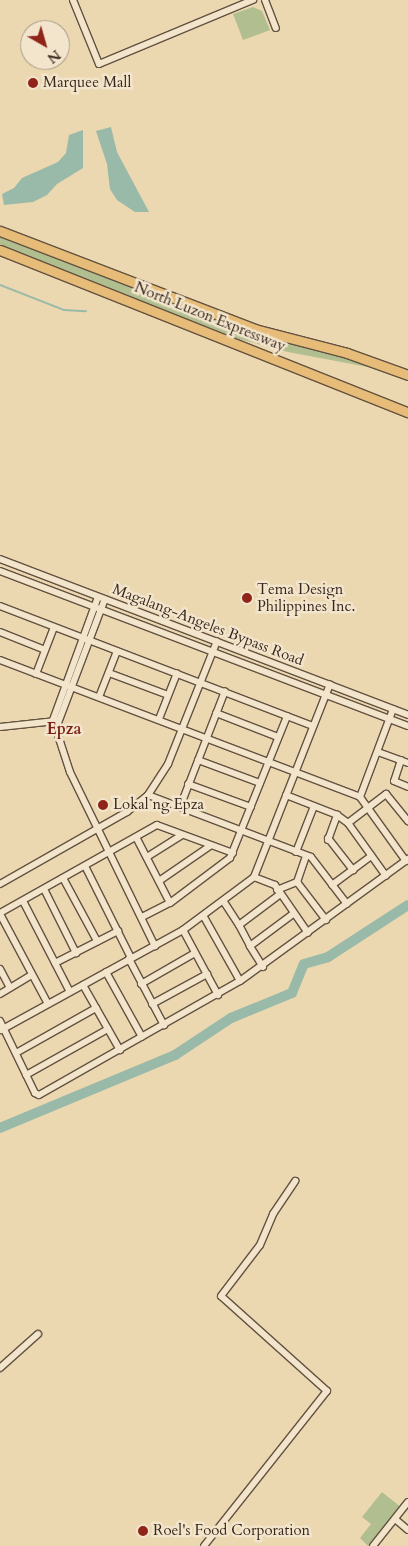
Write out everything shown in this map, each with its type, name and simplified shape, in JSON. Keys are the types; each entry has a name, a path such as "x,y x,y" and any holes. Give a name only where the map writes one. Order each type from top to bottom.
{"highway":[{"name":"North Luzon Expressway","path":"0,231 255,329 347,353 408,375"},
{"name":"North Luzon Expressway","path":"0,250 408,412"}],"street":[{"path":"73,0 99,64 253,0"},
{"path":"265,0 276,28"},
{"name":"Magalang-Angeles Bypass Road","path":"0,558 408,715"},
{"name":"Magalang-Angeles Bypass Road","path":"0,571 213,650 408,726"},
{"path":"86,640 98,597"},
{"path":"105,599 52,720 70,772 111,852 155,946"},
{"path":"0,606 314,726"},
{"path":"36,674 54,627"},
{"path":"0,632 45,650"},
{"path":"0,884 127,812 148,796 168,764 217,640"},
{"path":"99,697 117,651"},
{"path":"0,660 68,687 207,737 360,797 407,860 308,934 240,981 39,1095 26,1075 2,1029 0,1021"},
{"path":"109,673 168,695"},
{"path":"159,719 177,673"},
{"path":"2,1029 183,930 224,902 254,877 270,843 286,795 330,684"},
{"path":"55,731 60,722 68,687"},
{"path":"180,807 225,691"},
{"path":"360,797 393,709"},
{"path":"216,713 278,737"},
{"path":"142,917 170,902 207,878 233,854 286,716"},
{"path":"0,727 52,720 60,722"},
{"path":"378,752 405,762 394,780 408,787"},
{"path":"198,760 260,783"},
{"path":"188,784 251,806"},
{"path":"348,823 386,794 408,821"},
{"path":"286,795 337,815 348,823 386,876"},
{"path":"148,796 314,860 347,904"},
{"path":"296,852 314,806"},
{"path":"337,815 328,840 353,870"},
{"path":"48,1004 0,913 157,825 233,854"},
{"path":"147,857 182,834"},
{"path":"136,837 170,902"},
{"path":"159,880 210,846"},
{"path":"240,925 278,892 298,882 306,856"},
{"path":"332,885 371,856"},
{"path":"85,866 118,931 141,984 164,1025"},
{"path":"254,877 274,884 308,934"},
{"path":"63,878 97,941"},
{"path":"298,882 326,920"},
{"path":"44,889 76,953"},
{"path":"23,901 70,992"},
{"path":"224,902 240,925 250,946 263,966"},
{"path":"250,946 293,914"},
{"path":"204,916 240,981"},
{"path":"183,930 218,995"},
{"path":"55,963 118,931"},
{"path":"141,984 195,953"},
{"path":"0,969 10,988"},
{"path":"106,972 142,1037"},
{"path":"152,1004 207,974"},
{"path":"0,994 32,976"},
{"path":"83,985 120,1050"},
{"path":"16,1053 96,1008"},
{"path":"26,1075 108,1029"},
{"path":"204,1546 327,1391 221,1296 260,1245 273,1214 294,1181"},
{"path":"0,1368 38,1334"},
{"path":"373,1546 408,1502"},
{"path":"395,1519 408,1530"}],"shaded area":[{"path":"253,7 262,11 270,30 243,40 233,14"},
{"path":"111,127 117,152 149,212 135,212 117,200 110,189 107,164 96,131"},
{"path":"83,130 83,168 57,184 47,195 33,202 4,205 2,194 14,188 22,178 58,162 66,153 69,135"},
{"path":"3,236 251,331 369,363 368,367 288,352 239,339 0,247 0,237"},
{"path":"382,1492 402,1508 368,1546 360,1538 371,1524 362,1517"}],"waterway":[{"path":"0,285 64,310 86,311"},
{"path":"0,1128 175,1055 231,1018 292,993 304,964 328,957 408,905"}],"place":[{"name":"Marquee Mall","path":"33,83"},
{"name":"Tema Design Philippines Inc.","path":"247,598"},
{"name":"Lokal ng Epza","path":"103,805"},
{"name":"Roel's Food Corporation","path":"143,1531"}],"district":[{"name":"Epza","path":"64,729"}]}
